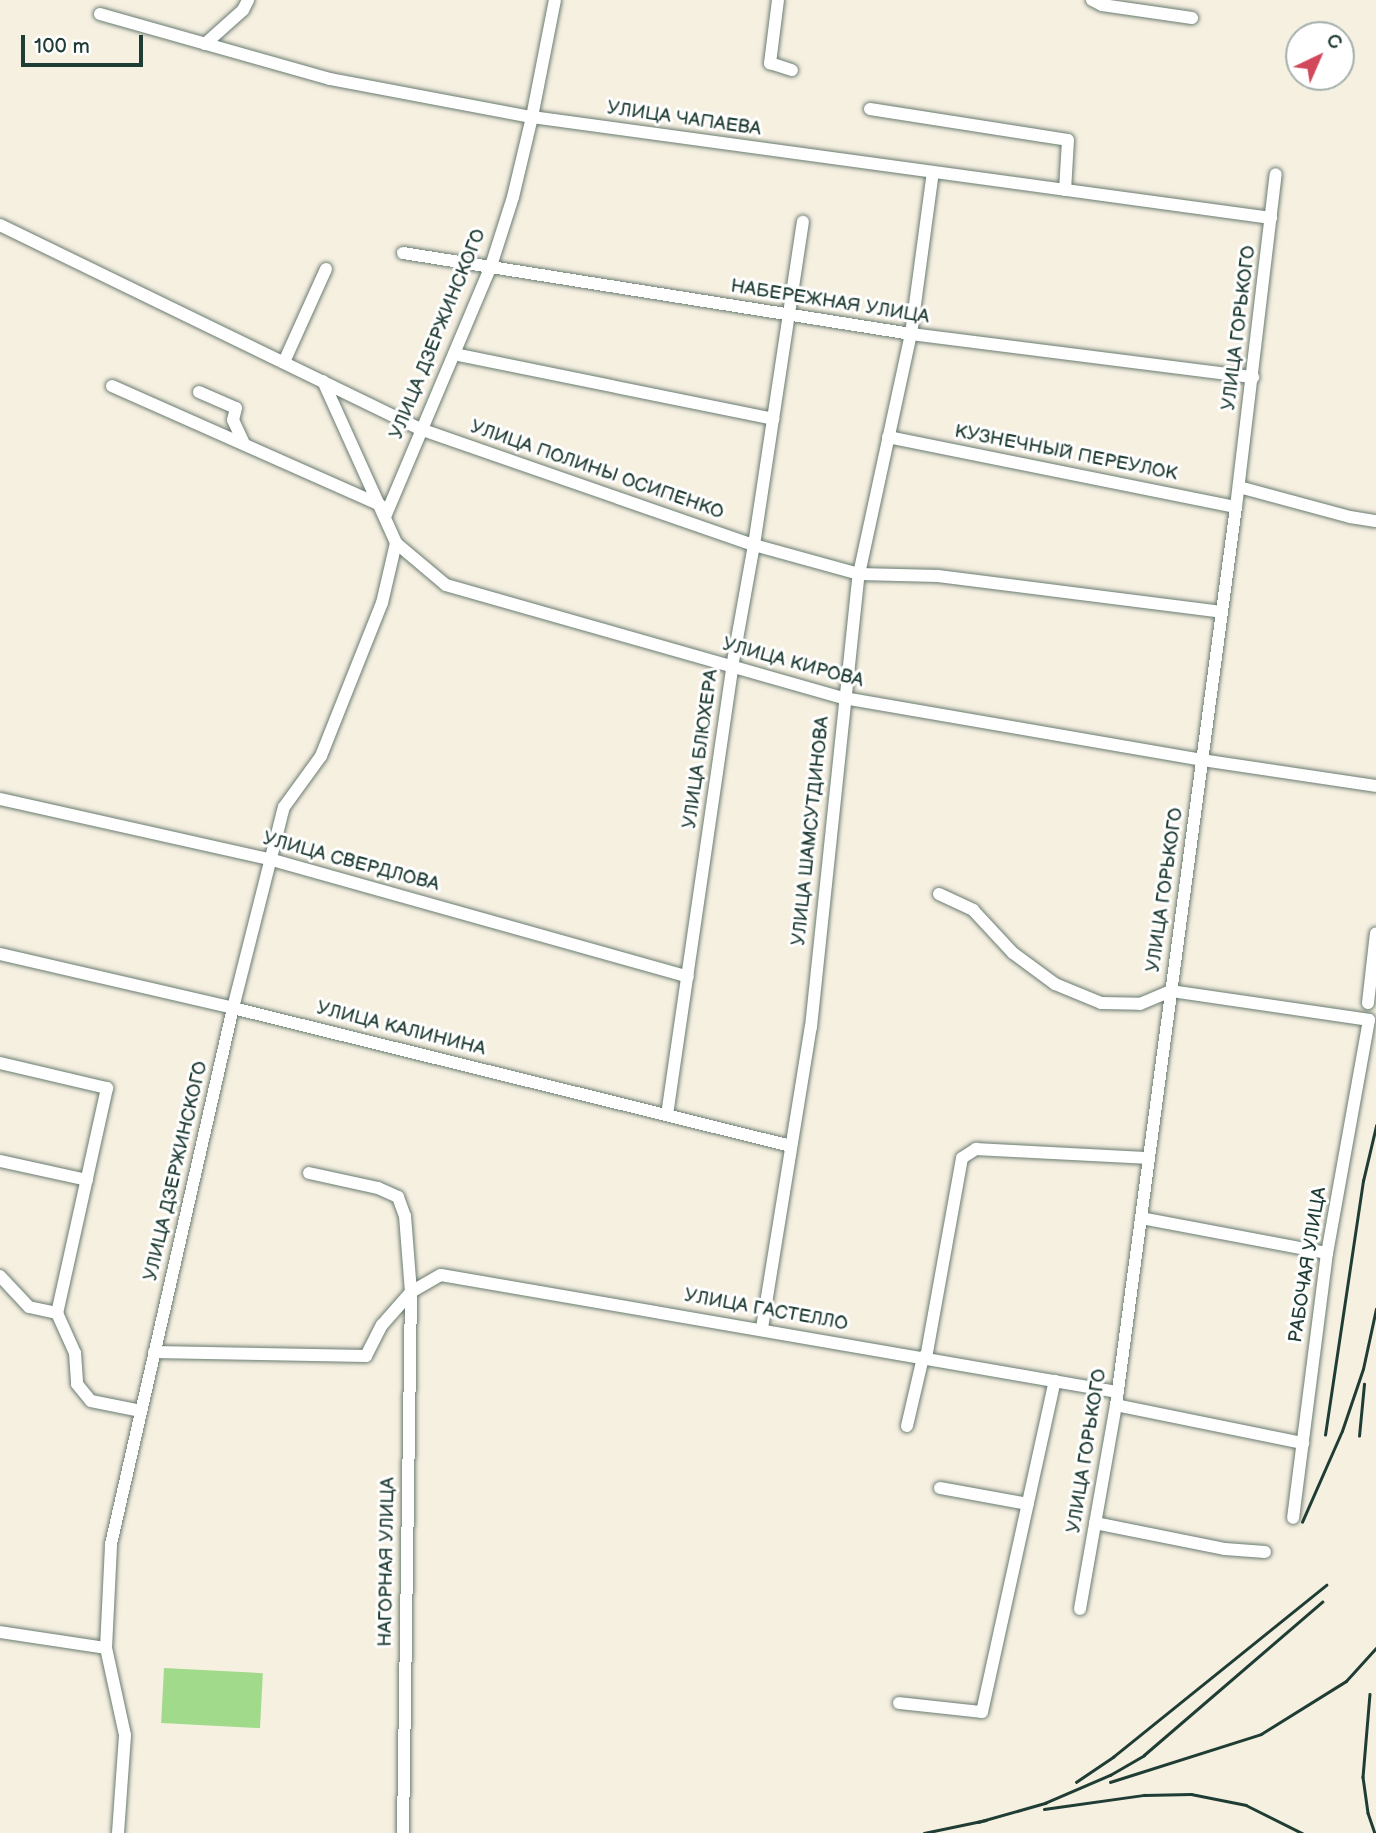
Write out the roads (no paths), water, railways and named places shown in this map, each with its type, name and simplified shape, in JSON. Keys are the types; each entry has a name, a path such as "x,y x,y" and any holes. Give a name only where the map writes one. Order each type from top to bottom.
{"street":[{"path":"205,44 243,10 248,0"},
{"name":"УЛИЦА ДЗЕРЖИНСКОГО","path":"382,511 491,266 513,197 555,0"},
{"path":"778,0 770,63 792,70"},
{"path":"1092,0 1102,5 1192,18"},
{"name":"УЛИЦА ЧАПАЕВА","path":"100,14 330,79 532,117 1271,218"},
{"path":"870,109 1068,140 1065,190"},
{"name":"УЛИЦА ШАМСУТДИНОВА","path":"762,1328 811,1027 859,574 911,334 933,172"},
{"name":"УЛИЦА ГОРЬКОГО","path":"1080,1609 1117,1399 1239,487 1276,174"},
{"name":"УЛИЦА БЛЮХЕРА","path":"667,1115 732,667 754,545 803,222"},
{"name":"УЛИЦА ПОЛИНЫ ОСИПЕНКО","path":"0,225 420,429 754,545 859,574 937,576 1222,612"},
{"name":"НАБЕРЕЖНАЯ УЛИЦА","path":"403,253 911,334 1253,377"},
{"path":"284,362 326,269"},
{"path":"454,354 773,419"},
{"name":"УЛИЦА КИРОВА","path":"323,381 396,542 446,585 844,698 1202,760 1376,786"},
{"path":"112,386 244,444 382,511"},
{"path":"199,392 236,408 233,420 244,444"},
{"name":"КУЗНЕЧНЫЙ ПЕРЕУЛОК","path":"888,437 1236,507"},
{"path":"1239,487 1349,517 1376,521"},
{"name":"УЛИЦА ДЗЕРЖИНСКОГО","path":"118,1833 125,1735 106,1648 111,1544 269,859 284,807 321,756 382,603 396,542"},
{"name":"УЛИЦА СВЕРДЛОВА","path":"0,799 269,859 688,977"},
{"path":"939,894 973,910 1013,953 1055,984 1101,1003 1140,1004 1171,991"},
{"path":"1368,1003 1376,933"},
{"name":"УЛИЦА КАЛИНИНА","path":"0,954 233,1007 791,1146"},
{"name":"РАБОЧАЯ УЛИЦА","path":"1171,991 1369,1020 1327,1253 1293,1518"},
{"path":"0,1063 107,1087 57,1313 75,1353 76,1384 91,1401 141,1411"},
{"path":"907,1426 924,1357 962,1158 976,1149 1149,1158"},
{"path":"0,1161 87,1180"},
{"path":"310,1173 378,1188 398,1197 405,1216 411,1292"},
{"path":"1141,1218 1327,1253"},
{"name":"УЛИЦА ГАСТЕЛЛО","path":"154,1352 366,1356 382,1325 411,1292 441,1275 762,1328 1055,1381 1117,1399 1303,1443"},
{"path":"0,1276 29,1307 57,1313"},
{"name":"НАГОРНАЯ УЛИЦА","path":"403,1833 411,1292"},
{"path":"899,1703 982,1712 1055,1381"},
{"path":"940,1488 1028,1504"},
{"path":"1095,1523 1225,1549 1265,1552"},
{"path":"0,1632 106,1648"}],"railway":[{"path":"1325,1435 1363,1181 1376,1126"},
{"path":"1302,1522 1342,1431 1363,1369 1376,1309"},
{"path":"1359,1436 1364,1384"},
{"path":"1076,1782 1113,1757 1326,1585"},
{"path":"978,1822 1045,1803 1110,1775 1144,1755 1322,1602"},
{"path":"1110,1782 1261,1734 1346,1681 1376,1648"},
{"path":"1370,1694 1363,1777 1368,1813 1375,1833"},
{"path":"1044,1809 1144,1795 1191,1794 1246,1805 1302,1833"},
{"path":"924,1833 986,1820"}]}
